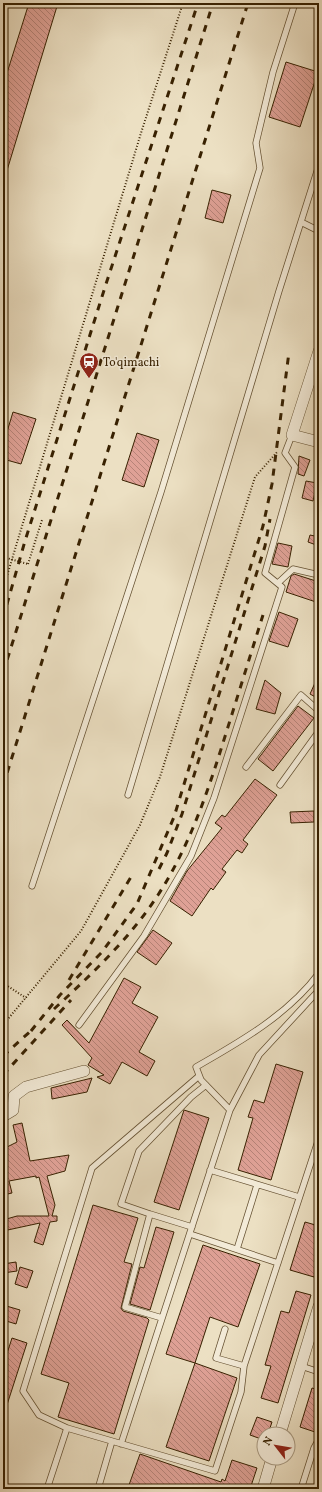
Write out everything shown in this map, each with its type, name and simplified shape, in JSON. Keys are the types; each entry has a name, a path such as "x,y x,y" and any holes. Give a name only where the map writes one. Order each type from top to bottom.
{"street":[{"path":"319,351 292,435 319,442"},
{"path":"3,1116 13,1110 14,1096 26,1087 84,1071"},
{"path":"282,1426 319,1306"},
{"path":"263,1489 270,1466"}],"lane":[{"path":"32,886 158,500 260,168 256,143 273,72 295,3"},
{"path":"128,795 319,165"},
{"path":"301,222 319,231"},
{"path":"79,1025 144,936 191,856 214,798 282,587 269,578 265,573 295,467 285,453 292,435"},
{"path":"278,583 293,569 319,575"},
{"path":"246,767 301,695 319,711"},
{"path":"280,785 319,731"},
{"path":"230,1110 206,1085 199,1076 196,1067 228,1048 275,1016 310,985 319,973"},
{"path":"121,1444 230,1110 260,1055 319,990"},
{"path":"199,1076 92,1168 23,1391 39,1415 67,1428 215,1471 241,1392 244,1366 319,1138"},
{"path":"192,1226 121,1204 139,1151 191,1098 206,1085"},
{"path":"210,1170 300,1197"},
{"path":"238,1249 257,1185"},
{"path":"150,1214 125,1307 162,1318"},
{"path":"190,1234 278,1263"},
{"path":"225,1328 216,1358 244,1366"},
{"path":"301,1366 319,1372"},
{"path":"46,1489 67,1428"},
{"path":"301,1489 319,1439"},
{"path":"98,1489 112,1441"}],"path":[{"path":"3,588 141,133 183,3"},
{"path":"3,1024 81,931 140,825 160,777 255,477 276,452 281,450"},
{"path":"3,557 28,564 42,520"},
{"path":"3,983 26,998"}],"building":[{"path":"29,3 58,3 5,177 3,177 3,72 7,73"},
{"path":"286,62 318,72 300,127 269,117"},
{"path":"212,190 231,195 223,223 205,218"},
{"path":"13,412 36,419 21,464 3,459 3,445"},
{"path":"137,433 159,440 144,487 122,480"},
{"path":"299,456 310,460 304,476 298,474"},
{"path":"306,481 317,483 313,501 302,498"},
{"path":"310,535 319,537 319,546 308,542"},
{"path":"278,543 292,546 288,567 272,564"},
{"path":"294,574 319,582 319,603 286,592 291,576"},
{"path":"279,612 298,619 288,647 269,641"},
{"path":"319,674 319,699 310,694"},
{"path":"265,680 281,693 275,714 256,709"},
{"path":"298,706 314,718 273,771 258,759"},
{"path":"255,779 277,795 243,840 248,844 242,853 237,850 222,869 226,872 213,890 211,888 192,916 170,901 187,871 222,828 215,823 222,815 225,817"},
{"path":"314,811 314,822 291,823 290,812"},
{"path":"153,930 172,943 156,965 137,952"},
{"path":"124,978 141,987 132,1003 158,1017 139,1052 155,1061 147,1076 122,1062 110,1084 97,1077 104,1075 88,1065 92,1058 62,1025 67,1020 89,1043"},
{"path":"276,1064 303,1072 271,1180 238,1170 253,1118 248,1117 254,1100 264,1103"},
{"path":"92,1078 87,1092 52,1099 51,1088"},
{"path":"184,1110 209,1118 179,1210 154,1202"},
{"path":"22,1123 30,1161 69,1155 65,1171 47,1176 55,1205 52,1216 57,1216 57,1221 50,1222 43,1245 34,1242 40,1223 3,1231 3,1220 17,1216 49,1216 39,1177 36,1178 36,1176 9,1181 12,1193 3,1195 3,1149 17,1142 13,1125"},
{"path":"93,1205 138,1218 124,1262 132,1264 121,1308 123,1311 147,1318 149,1320 114,1434 58,1417 69,1383 41,1374"},
{"path":"305,1222 319,1226 319,1261 314,1277 290,1270"},
{"path":"156,1227 174,1232 150,1310 130,1304 140,1267 144,1268"},
{"path":"203,1245 260,1264 238,1327 210,1317 195,1363 166,1354"},
{"path":"16,1262 17,1271 3,1273 3,1264"},
{"path":"20,1267 33,1271 27,1288 15,1284"},
{"path":"296,1291 311,1295 278,1403 261,1398 271,1366 265,1365 281,1311 289,1313"},
{"path":"3,1305 20,1310 16,1324 3,1320"},
{"path":"12,1338 27,1343 5,1411 3,1411 3,1366"},
{"path":"195,1363 237,1378 209,1461 166,1447"},
{"path":"312,1388 319,1390 319,1421 315,1432 300,1427"},
{"path":"257,1417 272,1422 271,1426 256,1426 256,1437 250,1435"},
{"path":"140,1454 221,1482 222,1479 225,1481 232,1460 257,1468 250,1489 140,1489 129,1485"}],"railway":[{"path":"3,618 25,541 106,284 198,3"},
{"path":"3,673 213,3"},
{"path":"3,786 248,3"},
{"path":"31,1031 60,995 102,952 137,904 174,817 263,526 272,484 289,352"},
{"path":"159,869 167,853 182,814 265,546 270,519"},
{"path":"54,1009 123,941 147,911 170,876 190,836 206,794 263,615"},
{"path":"69,980 131,877"},
{"path":"3,1075 71,1000"},
{"path":"3,1056 34,1028"}],"place":[{"name":"To'qimachi","path":"89,379"}]}
